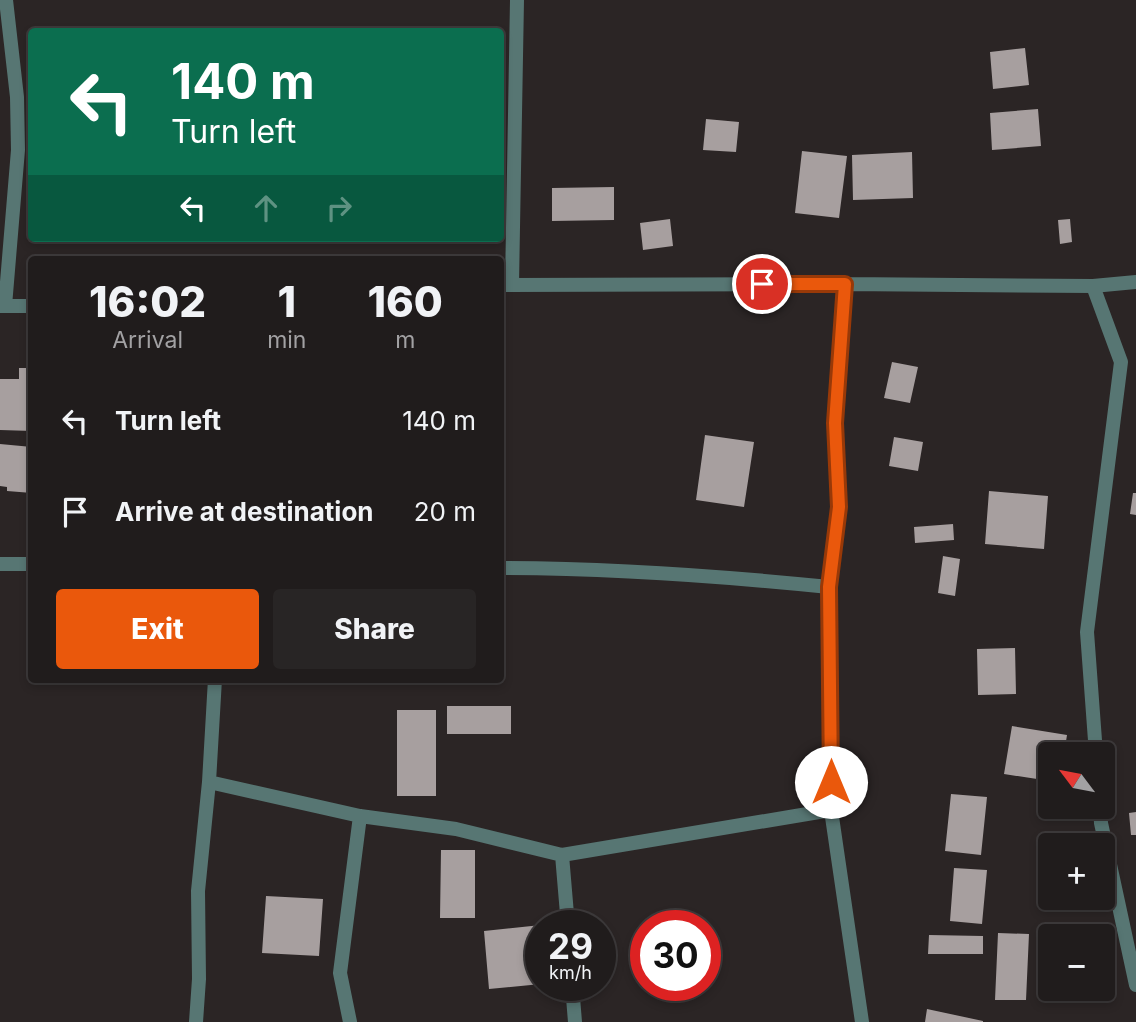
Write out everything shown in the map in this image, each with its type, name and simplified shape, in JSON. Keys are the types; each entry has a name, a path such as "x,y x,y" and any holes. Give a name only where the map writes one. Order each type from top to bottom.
{"street":[{"path":"6,0 17,97 18,150 2,306 28,306"},
{"path":"517,0 506,285 1093,286 1136,282"},
{"path":"845,284 835,423 839,507 829,587 831,810 862,1022"},
{"path":"1093,286 1121,362 1087,632 1095,742"},
{"path":"0,564 28,564"},
{"path":"504,568 706,576 829,587"},
{"path":"195,1022 199,979 198,891 209,782 215,683"},
{"path":"209,782 360,816 456,829 562,855 831,810"},
{"path":"350,1022 340,973 360,816"},
{"path":"1102,819 1136,985"},
{"path":"562,855 567,910"},
{"path":"573,1001 575,1022"}],"building":[{"path":"1025,48 1029,85 993,89 990,52"},
{"path":"1038,109 1041,146 992,150 990,113"},
{"path":"706,119 739,122 736,152 703,150"},
{"path":"802,151 847,156 839,218 795,213"},
{"path":"912,152 913,198 853,200 852,155"},
{"path":"614,187 614,220 552,221 552,188"},
{"path":"670,219 673,246 643,250 640,223"},
{"path":"1070,219 1072,242 1060,244 1058,220"},
{"path":"892,362 918,367 910,403 884,398"},
{"path":"19,368 28,368 28,431 0,430 0,379 19,379"},
{"path":"705,435 754,442 744,507 696,500"},
{"path":"894,437 923,442 918,471 889,466"},
{"path":"0,444 28,447 28,493 7,491 7,487 0,486"},
{"path":"989,491 1048,496 1044,549 985,544"},
{"path":"1133,493 1136,493 1136,515 1130,514"},
{"path":"953,524 954,540 915,543 914,527"},
{"path":"943,556 960,559 955,596 938,593"},
{"path":"1015,648 1016,694 978,695 977,649"},
{"path":"447,706 511,706 511,734 447,734"},
{"path":"397,710 436,710 436,796 397,796"},
{"path":"1012,726 1067,735 1066,742 1038,742 1038,779 1004,774"},
{"path":"951,794 987,797 981,855 945,851"},
{"path":"1136,812 1136,835 1131,835 1129,813"},
{"path":"441,850 475,850 475,918 440,918"},
{"path":"954,868 987,870 982,924 950,921"},
{"path":"266,896 323,899 319,956 262,953"},
{"path":"525,927 525,986 489,989 484,931"},
{"path":"998,933 1029,934 1026,1000 995,1000"},
{"path":"929,935 983,936 983,954 928,954"},
{"path":"927,1009 983,1021 983,1022 925,1022"}],"route":[{"path":"762,284 845,284 835,423 839,507 829,587 831,782"}]}
